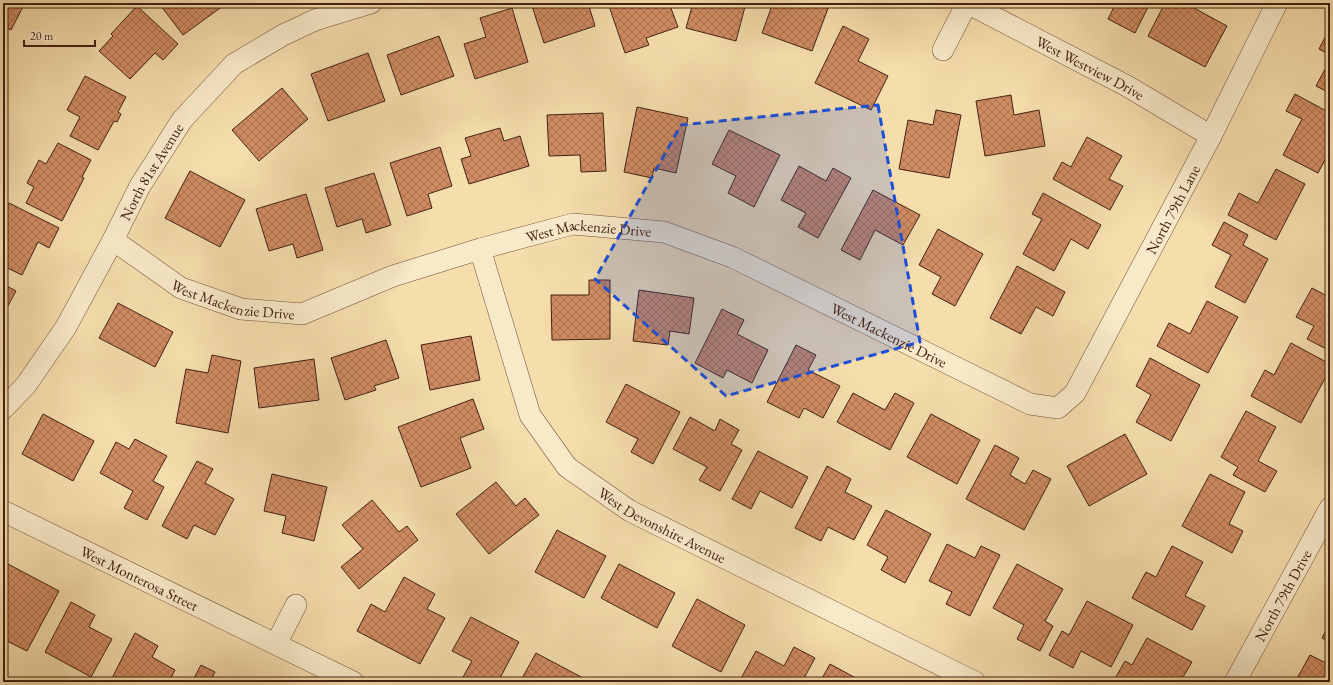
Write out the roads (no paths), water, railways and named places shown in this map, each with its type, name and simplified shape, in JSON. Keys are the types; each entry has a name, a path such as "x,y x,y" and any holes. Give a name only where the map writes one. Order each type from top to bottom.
{"street":[{"name":"West Westview Drive","path":"942,50 967,3 1127,86 1211,136"},
{"name":"North 79th Lane","path":"1058,408 1075,393 1211,136 1277,3"},
{"name":"North 81st Avenue","path":"3,409 26,385 66,327 140,186 182,120 234,64 283,35 315,20 364,4"},
{"name":"West Mackenzie Drive","path":"113,240 181,288 241,309 302,314 393,276 480,249 573,224 664,232 732,258 1030,404 1058,408"},
{"name":"West Devonshire Avenue","path":"480,249 530,415 567,467 630,511 975,682"},
{"name":"North 79th Drive","path":"1235,682 1330,508"},
{"name":"West Monterosa Street","path":"3,511 353,682"},
{"path":"276,644 296,605"}]}
